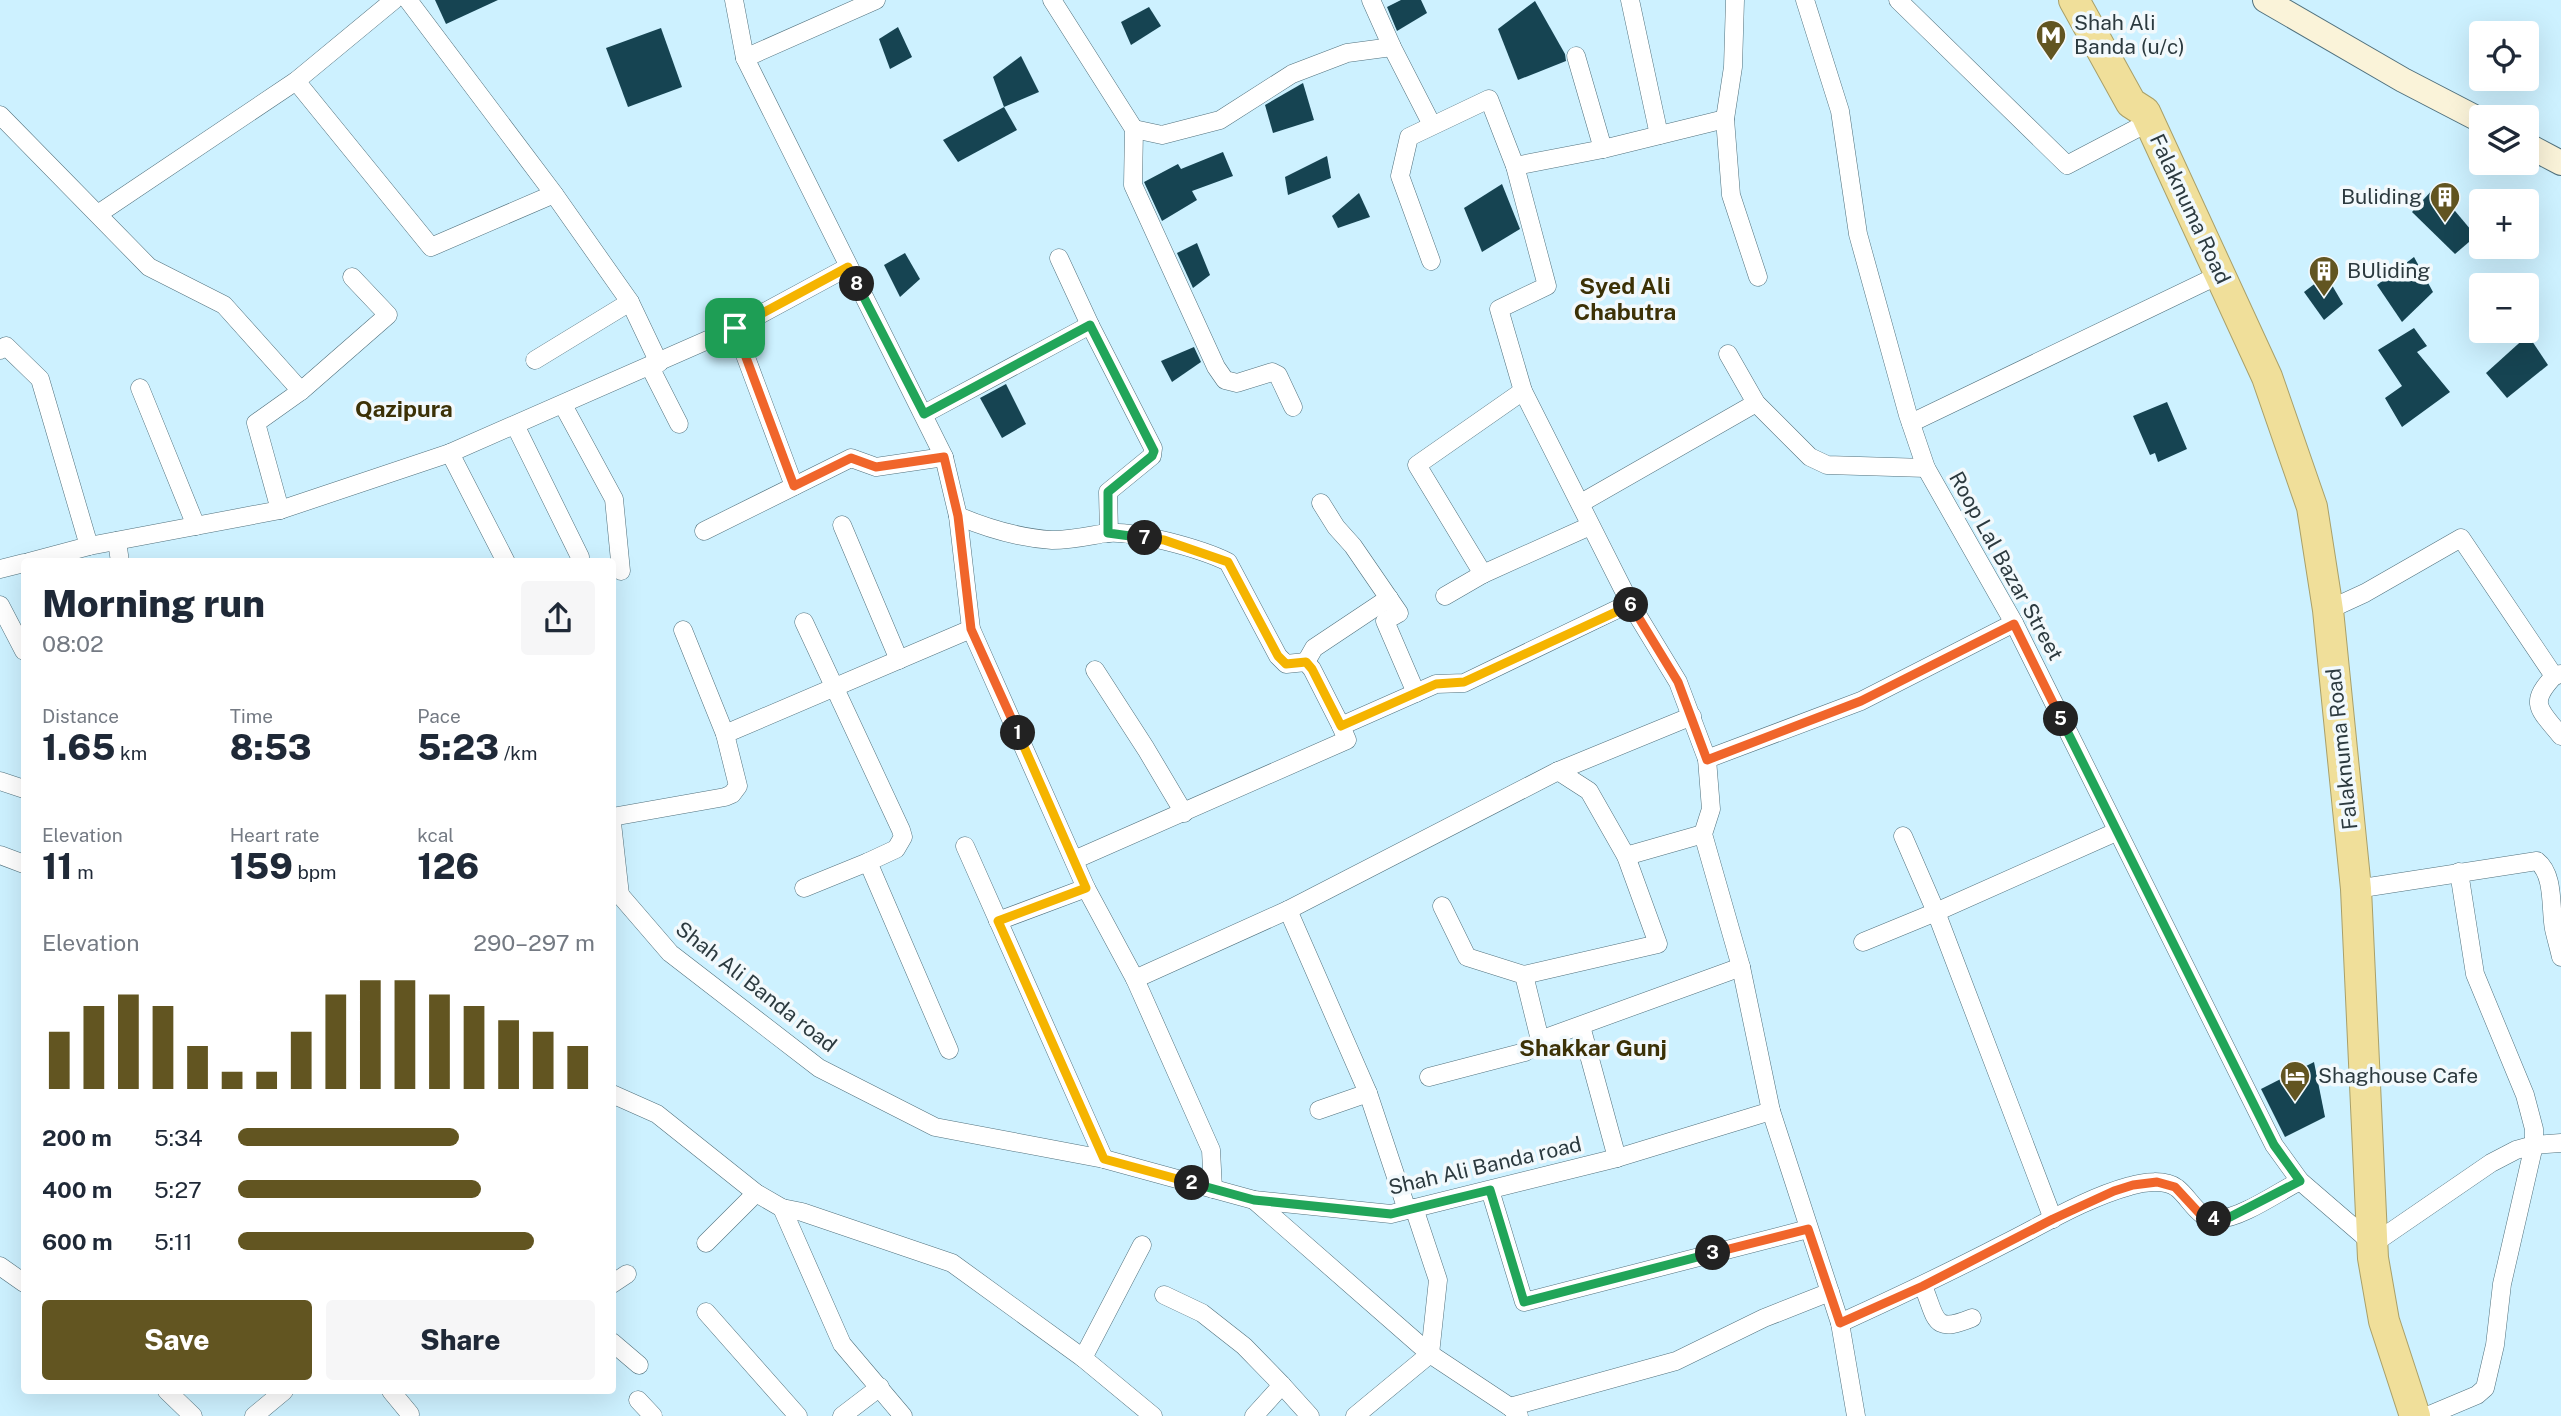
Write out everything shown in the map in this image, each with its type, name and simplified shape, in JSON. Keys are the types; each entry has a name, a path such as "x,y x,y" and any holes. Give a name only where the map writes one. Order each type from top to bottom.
{"highway":[{"name":"Falaknuma Road","path":"2089,2 2147,95 2147,117 2267,377 2312,507 2328,610 2356,889 2373,1258 2384,1321 2415,1416"}],"main road":[{"path":"2265,0 2403,80 2469,114"},
{"path":"2539,151 2561,163"}],"street":[{"path":"98,214 296,81 394,0"},
{"path":"408,0 554,194 630,302 679,424"},
{"path":"734,0 745,58 944,457 958,516 971,629 1086,888 1135,979 1211,1150 1213,1189"},
{"path":"745,58 876,0"},
{"path":"1052,0 1134,129 1133,185 1216,367 1225,380 1237,383 1272,372 1278,374 1293,407"},
{"path":"1371,0 1432,124"},
{"path":"1630,0 1659,135"},
{"path":"1735,0 1733,67 1725,119 1731,195 1758,277"},
{"name":"Roop Lal Bazar Street","path":"1805,0 1840,111 1857,234 1926,468 2014,624 2274,1145 2300,1181 2373,1244"},
{"path":"1898,0 2067,165 2147,117"},
{"path":"1134,129 1162,135 1220,120 1292,74 1347,53 1392,47"},
{"path":"1576,56 1603,149"},
{"path":"296,81 431,247 554,194"},
{"path":"1431,261 1400,176 1409,136 1489,99 1514,166 1548,286 1499,309 1523,391 1630,604 1673,673 1707,760 1711,809 1703,834 1741,967 1771,1111 1840,1323 1856,1416"},
{"path":"0,115 149,267 224,305 301,391"},
{"path":"1514,166 1603,149 1725,119"},
{"path":"1059,258 1154,451 1152,456 1108,492 1108,533"},
{"path":"56,558 89,546 280,510 450,453 735,328 848,267"},
{"path":"1911,423 2221,274"},
{"path":"280,510 256,423 301,391 388,315 352,276"},
{"path":"535,360 630,302"},
{"path":"924,414 1090,325"},
{"path":"735,328 794,486"},
{"path":"0,350 6,346 40,379 89,546"},
{"path":"1728,354 1756,404 1810,457 1827,465 1926,468"},
{"path":"140,388 196,526"},
{"path":"1483,574 1418,465 1523,391"},
{"path":"1581,503 1756,404"},
{"path":"563,405 614,499 621,571"},
{"path":"515,425 580,556"},
{"path":"450,453 504,558"},
{"path":"704,531 851,458 876,467 944,457"},
{"path":"1321,503 1336,527 1353,545 1398,613 1385,621 1416,693"},
{"path":"958,516 1005,534 1032,538 1082,539 1108,533 1164,540 1228,562 1278,656 1286,664 1306,662"},
{"path":"842,525 899,660"},
{"path":"1446,596 1483,574 1590,526"},
{"path":"2328,610 2365,593 2461,538 2558,675 2540,691 2538,703 2561,736"},
{"path":"117,541 119,558"},
{"path":"0,569 21,564"},
{"path":"1306,662 1314,648 1389,598"},
{"path":"1341,726 1436,684 1464,682 1630,604"},
{"path":"0,605 21,645"},
{"path":"804,622 903,837 896,849 804,888"},
{"path":"1707,760 1861,701 2014,624"},
{"path":"725,734 971,629"},
{"path":"616,816 732,794 736,791 738,780 725,734 683,631"},
{"path":"1074,860 1347,740 1306,662"},
{"path":"1095,670 1184,813"},
{"path":"1135,979 1288,910 1558,771 1692,716"},
{"path":"1442,906 1467,957 1524,975 1658,944 1626,856 1589,791 1558,771"},
{"path":"0,782 21,788"},
{"path":"1863,942 2116,832"},
{"path":"1626,856 1703,834"},
{"path":"1903,836 1936,912 2053,1219"},
{"path":"965,846 1104,1159"},
{"path":"0,855 21,863"},
{"path":"2356,889 2531,860 2541,863 2549,884 2554,928 2561,957"},
{"path":"868,862 949,1050"},
{"path":"2427,1416 2477,1395 2485,1388 2493,1356 2502,1284 2534,1145 2534,1129 2525,1095 2475,974 2459,872"},
{"path":"998,921 1086,888"},
{"name":"Shah Ali Banda road","path":"616,894 670,953 819,1068 935,1127 1104,1159 1254,1200 1391,1214 1617,1158 1771,1111"},
{"path":"1288,910 1368,1093 1438,1280 1430,1354 1355,1416"},
{"path":"1429,1077 1525,1052 1540,1040 1741,967"},
{"path":"1524,975 1540,1040"},
{"path":"1581,1026 1617,1158"},
{"path":"1319,1110 1368,1093"},
{"path":"616,1099 657,1114 756,1193 782,1208 802,1212 952,1263 1083,1358 1153,1416"},
{"path":"2373,1244 2490,1163 2534,1145 2561,1143"},
{"path":"1840,1323 1923,1286 2053,1219 2133,1185 2157,1182 2175,1187 2200,1214 2214,1219 2230,1217 2300,1181"},
{"path":"1490,1190 1524,1302 1808,1229"},
{"path":"706,1243 756,1193"},
{"path":"1254,1200 1430,1354 1515,1411 1676,1361 1763,1318 1830,1292"},
{"path":"782,1208 842,1344 903,1416"},
{"path":"1083,1358 1142,1245"},
{"path":"0,1266 21,1281"},
{"path":"1923,1286 1939,1323 1952,1326 1972,1318"},
{"path":"1164,1295 1202,1313 1234,1338 1310,1416"},
{"path":"705,1312 798,1416"},
{"path":"616,1345 639,1365"},
{"path":"1254,1416 1282,1385"},
{"path":"842,1416 880,1387"},
{"path":"170,1394 193,1416"},
{"path":"254,1416 280,1394"},
{"path":"393,1394 410,1414"},
{"path":"638,1400 653,1416"}],"building":[{"path":"435,0 498,0 446,24"},
{"path":"1401,0 1421,0 1427,13 1397,31 1387,7"},
{"path":"1535,1 1565,54 1566,61 1518,80 1498,29"},
{"path":"1149,7 1161,26 1131,45 1121,22"},
{"path":"898,27 912,57 890,69 879,39"},
{"path":"661,28 682,87 628,107 606,48"},
{"path":"1021,56 1039,92 1004,107 993,77"},
{"path":"1303,83 1314,120 1273,133 1265,105"},
{"path":"1004,107 1017,130 958,162 943,140"},
{"path":"1223,152 1233,176 1192,191 1197,200 1162,221 1144,182 1178,164 1181,169"},
{"path":"1327,156 1331,178 1288,195 1285,177"},
{"path":"1502,184 1520,229 1482,252 1464,208"},
{"name":"Buliding","path":"2435,187 2469,228 2469,242 2455,254 2412,212"},
{"path":"1359,193 1370,217 1338,228 1332,216"},
{"path":"1197,243 1210,275 1193,288 1177,253"},
{"path":"905,253 920,279 900,297 884,265"},
{"name":"Buliding","path":"2414,257 2433,292 2402,322 2377,285"},
{"name":"BUliding","path":"2326,275 2343,304 2324,320 2304,292"},
{"path":"2414,328 2427,346 2417,352 2450,392 2402,427 2385,398 2402,386 2378,350"},
{"path":"2519,343 2533,343 2548,365 2507,398 2486,373"},
{"path":"1194,347 1201,362 1172,382 1161,361"},
{"path":"1006,384 1026,424 1002,438 980,398"},
{"path":"2167,402 2187,449 2158,462 2155,453 2150,455 2133,416"},
{"name":"Shaghouse Cafe","path":"2314,1062 2325,1117 2285,1137 2261,1089"}],"place":[{"name":"Shah Ali Banda (u/c)","path":"2051,62"},
{"name":"Buliding","path":"2445,224"},
{"name":"BUliding","path":"2324,298"},
{"name":"Shaghouse Cafe","path":"2295,1103"}],"district":[{"name":"Syed Ali Chabutra","path":"1625,299"},
{"name":"Qazipura","path":"404,409"},
{"name":"Shakkar Gunj","path":"1593,1048"}],"route":[{"path":"848,267 924,414 1090,325 1154,451 1152,456 1108,492 1108,533 1164,540 1228,562 1278,656 1286,664 1306,662 1341,726 1436,684 1464,682 1630,604 1678,682 1707,760 1861,701 2014,624 2274,1145 2300,1181 2230,1217 2214,1219 2200,1214 2175,1187 2157,1182 2133,1185 2053,1219 1923,1286 1840,1323 1808,1229 1524,1302 1490,1190 1391,1214 1254,1200 1104,1159 998,921 1086,888 971,629 958,516 944,457 876,467 851,458 794,486 735,328 848,267"}]}
